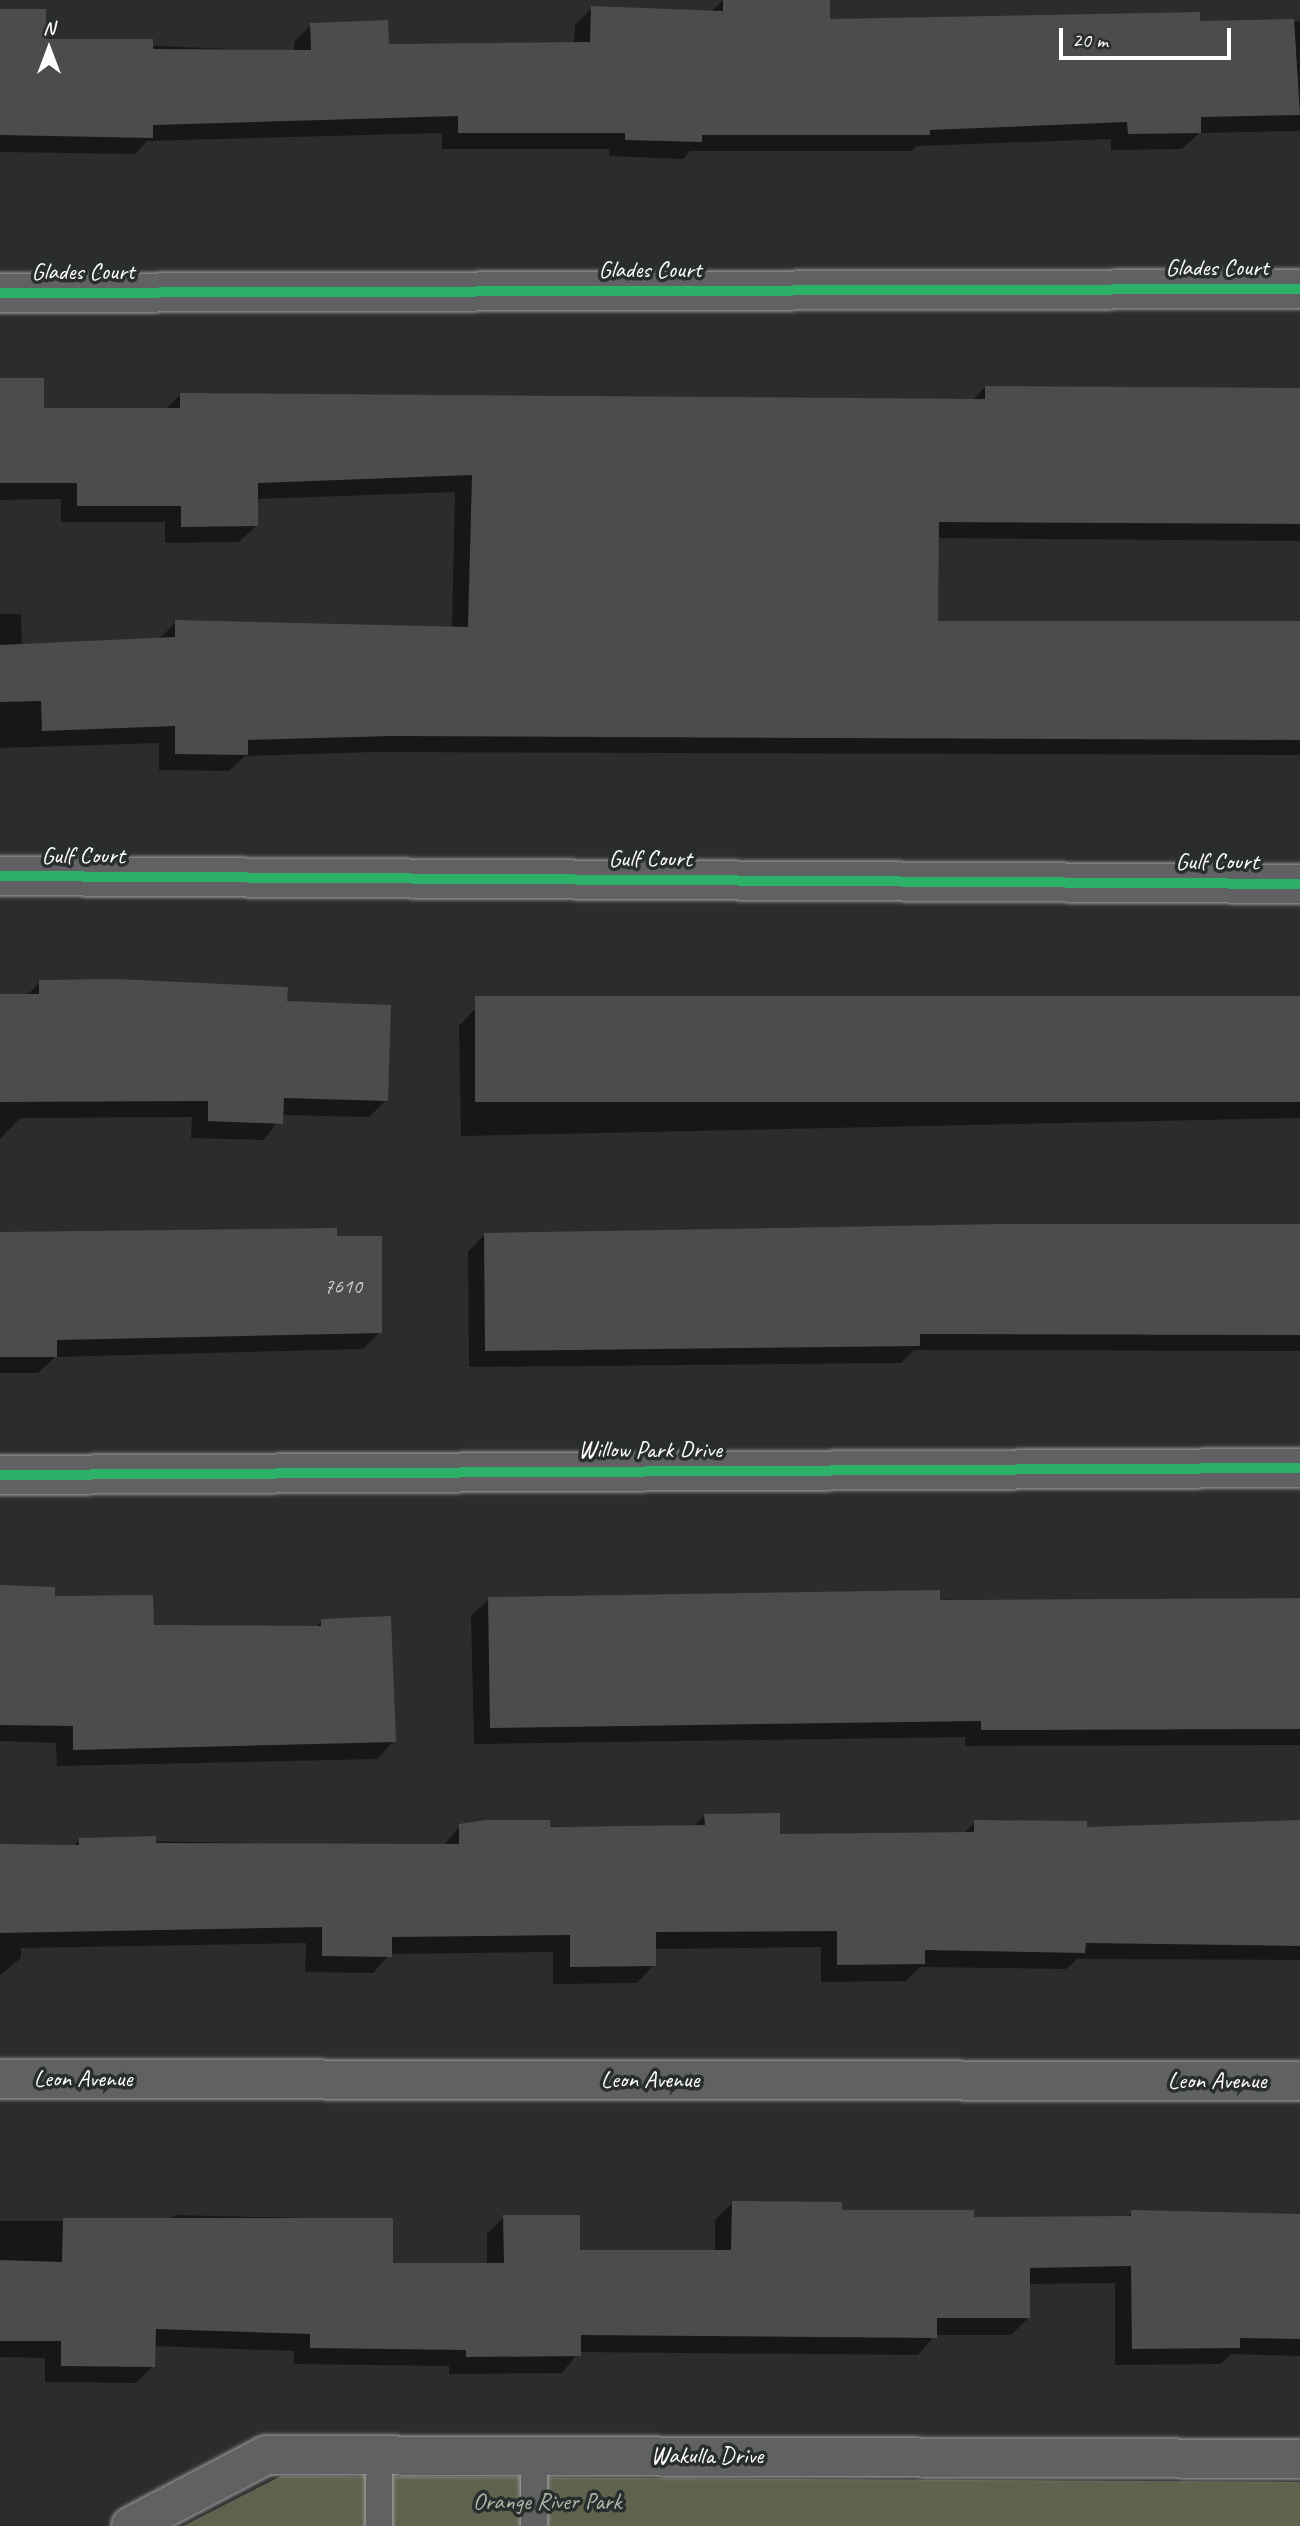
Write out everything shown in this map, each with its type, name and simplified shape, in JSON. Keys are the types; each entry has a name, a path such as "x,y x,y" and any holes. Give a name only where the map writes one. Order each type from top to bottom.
{"street":[{"name":"Glades Court","path":"0,293 1300,289"},
{"name":"Gulf Court","path":"0,876 1300,884"},
{"name":"Willow Park Drive","path":"0,1475 1300,1468"},
{"name":"Leon Avenue","path":"0,2079 1300,2081"},
{"name":"Wakulla Drive","path":"131,2526 266,2455 1300,2459"}],"lane":[{"path":"379,2455 379,2526"},
{"path":"534,2456 534,2526"}],"green space":[{"name":"Orange River Park","path":"281,2476 1300,2482 1300,2526 183,2526"}],"building":[{"path":"723,0 830,0 830,19 1200,12 1200,21 1294,19 1300,115 1201,117 1201,133 1128,134 1127,122 930,130 930,135 702,135 702,142 625,140 625,133 458,133 458,116 153,125 153,138 0,135 0,9 46,9 46,39 153,39 153,49 311,50 310,23 388,20 389,44 590,42 591,6 723,11"},
{"path":"0,378 44,378 44,408 180,408 180,393 985,399 985,386 1300,388 1300,524 939,522 938,621 1300,621 1300,740 391,736 248,740 248,755 175,754 175,726 42,731 41,701 0,702 0,645 175,637 175,620 468,627 472,475 258,483 258,526 181,527 181,506 77,506 77,483 0,483"},
{"path":"116,979 288,987 287,1001 391,1005 388,1101 284,1098 283,1124 208,1121 208,1101 0,1102 0,994 39,994 39,980"},
{"path":"475,996 1300,996 1300,1102 475,1102"},
{"path":"1002,1224 1300,1224 1300,1335 920,1334 920,1346 485,1351 484,1233"},
{"path":"337,1228 337,1236 382,1236 382,1333 57,1340 57,1357 0,1357 0,1232"},
{"path":"0,1585 55,1587 55,1596 153,1595 154,1625 321,1626 321,1619 391,1616 396,1742 73,1750 73,1726 0,1725"},
{"path":"940,1590 940,1600 1300,1598 1300,1729 981,1730 981,1721 490,1728 488,1597"},
{"path":"780,1813 780,1834 974,1832 974,1820 1087,1821 1087,1827 1300,1820 1300,1946 1086,1943 1085,1953 925,1950 925,1964 837,1965 837,1931 656,1932 656,1966 570,1967 570,1935 392,1937 392,1957 322,1956 322,1927 0,1933 0,1844 79,1845 79,1838 156,1836 156,1843 459,1844 459,1824 486,1820 550,1820 550,1827 705,1825 704,1814"},
{"path":"732,2201 842,2202 842,2210 974,2210 974,2217 1131,2216 1131,2210 1300,2214 1300,2339 1240,2338 1240,2348 1132,2349 1131,2266 1030,2268 1030,2318 937,2318 937,2338 581,2335 581,2356 466,2357 466,2350 310,2348 310,2334 156,2329 155,2367 61,2366 61,2341 0,2341 0,2260 62,2262 63,2218 393,2218 393,2263 504,2263 503,2215 580,2215 580,2250 731,2250"}],"cycle path":[{"path":"0,293 1300,289"},
{"path":"0,876 1300,884"},
{"path":"0,1475 1300,1468"}]}
